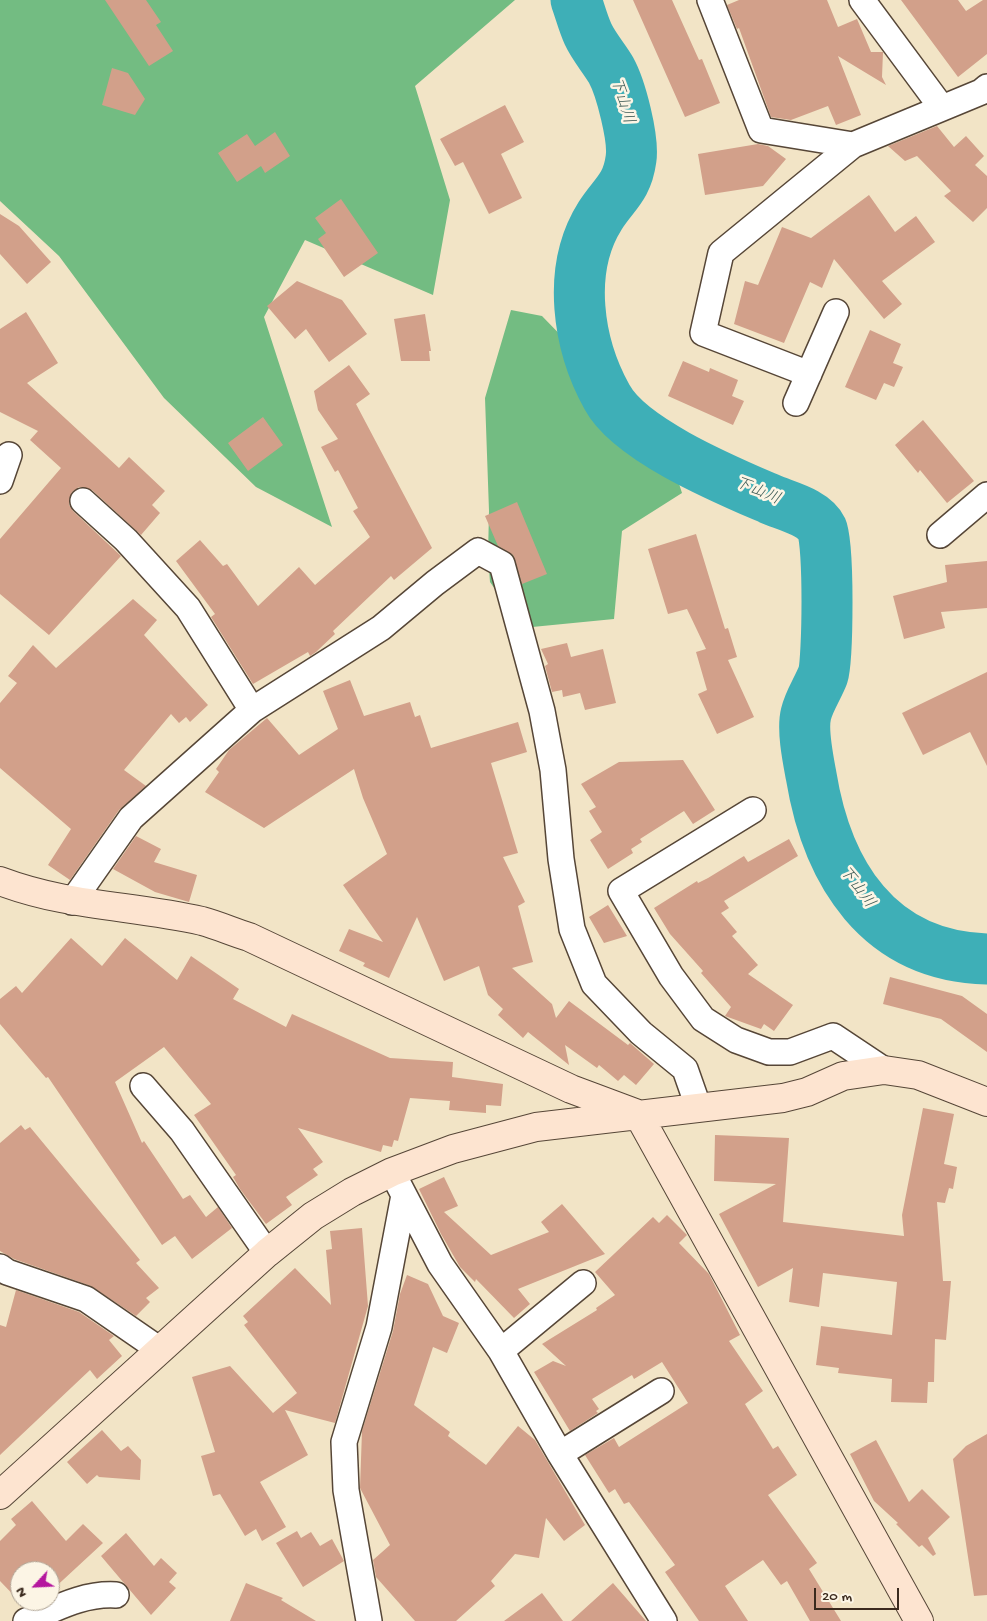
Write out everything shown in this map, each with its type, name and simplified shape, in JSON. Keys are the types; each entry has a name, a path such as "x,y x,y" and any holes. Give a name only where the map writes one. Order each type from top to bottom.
{"street":[{"path":"710,0 761,130 853,145"},
{"path":"862,0 942,108"},
{"path":"809,374 703,333 721,253 853,145 981,92 987,87"},
{"path":"796,404 836,312"},
{"path":"0,481 9,455"},
{"path":"940,534 987,495"},
{"path":"83,500 126,540 188,608 252,710"},
{"path":"72,902 130,818 252,710 381,628 435,582 478,551 502,564 542,710 553,770 561,859 572,929 594,984 641,1033 685,1069 698,1106"},
{"path":"754,810 621,891 671,976 703,1019 736,1040 769,1052 790,1052 833,1036 884,1070"},
{"path":"0,881 29,892 72,902 202,921 249,937 572,1089 638,1114 919,1621"},
{"path":"0,1495 267,1253 313,1216 352,1192 392,1172 453,1149 536,1127 698,1106 783,1098 807,1092 843,1076 884,1070 918,1075 987,1102"},
{"path":"143,1086 182,1131 267,1253"},
{"path":"392,1172 440,1264 502,1351 560,1454 664,1621"},
{"path":"370,1621 346,1490 344,1442 379,1327 404,1196"},
{"path":"0,1267 7,1272 86,1299 160,1350"},
{"path":"502,1351 583,1283"},
{"path":"560,1454 661,1391"},
{"path":"26,1621 81,1598 98,1594 116,1595"}],"green space":[{"path":"0,0 515,0 415,86 450,200 433,295 305,240 264,317 332,527 256,487 164,398 59,256 0,201"},
{"path":"511,310 542,316 652,429 671,459 682,493 622,531 614,619 522,628 490,582 485,398"}],"building":[{"path":"105,0 146,0 161,22 156,25 173,51 149,66"},
{"path":"633,0 672,0 699,60 702,59 720,103 685,117"},
{"path":"739,0 827,0 838,27 857,19 871,52 883,52 882,77 886,85 838,56 861,115 836,125 828,106 791,120 771,117 739,28 737,29 727,5"},
{"path":"901,0 958,0 966,11 983,0 987,0 987,54 958,77"},
{"path":"112,68 128,73 145,99 135,115 102,105"},
{"path":"505,105 524,142 501,154 522,198 489,214 463,162 455,166 440,139"},
{"path":"937,126 954,147 966,136 984,156 975,165 987,176 987,208 973,222 944,196 951,191 917,156 905,161 888,146"},
{"path":"275,132 290,156 265,173 261,166 237,182 218,153 247,134 255,146"},
{"path":"758,144 768,146 786,159 763,186 705,195 698,154"},
{"path":"869,195 895,232 916,216 935,242 882,281 902,304 884,319 834,259 822,288 810,282 784,343 734,324 745,281 758,285 782,227 811,238"},
{"path":"341,199 378,253 344,277 318,239 326,233 315,218"},
{"path":"0,214 19,226 51,262 27,284 0,254"},
{"path":"297,281 342,300 367,334 329,362 306,329 295,339 267,306"},
{"path":"26,312 58,363 27,383 119,468 129,457 165,491 152,505 160,513 141,535 92,490 79,487 72,492 69,505 73,511 121,556 49,635 0,594 0,539 61,468 30,440 38,431 0,412 0,329"},
{"path":"425,314 431,351 429,351 430,361 401,361 394,319"},
{"path":"870,330 901,344 893,363 903,367 894,387 884,383 876,400 845,387"},
{"path":"683,361 709,372 710,368 738,380 732,396 744,401 733,425 668,396"},
{"path":"349,365 370,394 356,404 432,548 394,580 391,576 333,631 335,634 316,652 310,656 308,652 253,684 211,617 215,614 176,561 200,540 223,566 227,564 258,606 299,567 315,585 370,537 353,511 358,508 338,470 335,472 321,447 338,439 318,410 314,391"},
{"path":"263,417 283,445 248,471 228,443"},
{"path":"923,420 974,481 947,503 920,470 918,473 895,445"},
{"path":"517,502 547,574 522,584 513,555 498,546 485,516"},
{"path":"696,534 725,629 728,628 737,657 728,660 754,717 717,734 698,694 707,690 696,652 706,649 687,609 668,614 648,549"},
{"path":"987,561 987,608 941,612 945,628 904,639 893,596 947,582 945,565"},
{"path":"133,599 157,620 144,635 208,705 190,722 186,717 179,723 171,714 124,770 146,786 119,810 70,880 48,865 71,829 0,768 0,703 17,683 8,676 33,645 56,668"},
{"path":"567,643 571,657 603,649 616,703 585,710 580,693 563,697 562,690 552,692 545,666 548,664 541,649"},
{"path":"987,672 987,766 970,732 923,755 902,713"},
{"path":"350,680 364,716 410,702 415,717 420,715 431,748 518,722 527,752 491,763 518,853 503,857 525,902 518,906 533,962 512,968 552,1004 556,1018 569,1001 628,1045 630,1043 654,1064 636,1085 624,1075 618,1081 599,1065 597,1068 565,1045 569,1065 528,1032 523,1038 498,1015 503,1009 488,995 479,966 444,981 417,917 389,978 363,966 365,963 339,951 349,929 383,942 343,885 387,854 363,798 354,769 264,828 205,792 219,772 216,769 229,750 267,718 299,755 338,729 323,691"},
{"path":"683,760 715,810 693,824 684,811 640,839 642,842 631,849 633,853 608,869 590,840 602,832 589,811 596,807 581,784 619,762"},
{"path":"136,836 161,849 154,862 197,875 189,902 155,892 113,869"},
{"path":"789,839 798,856 724,901 729,908 721,913 737,932 732,936 758,965 748,974 793,1005 774,1031 764,1024 761,1029 725,1016 731,1007 701,973 703,971 670,934 654,908 697,881 698,883 708,878 744,856 748,862"},
{"path":"608,905 627,936 604,943 589,917"},
{"path":"71,938 102,966 125,938 177,980 191,956 239,989 233,999 286,1027 292,1014 390,1058 453,1062 452,1077 503,1084 501,1106 486,1105 486,1113 449,1110 450,1101 410,1098 398,1141 394,1140 392,1147 383,1145 381,1152 298,1128 323,1162 313,1169 318,1175 286,1197 292,1205 266,1224 240,1189 233,1177 236,1175 194,1115 211,1104 164,1047 115,1082 142,1143 144,1141 183,1199 190,1195 206,1217 218,1207 232,1228 192,1259 175,1236 162,1245 48,1077 46,1078 0,1024 0,999 16,986 22,993"},
{"path":"890,977 962,996 987,1014 987,1052 941,1019 883,1004"},
{"path":"923,1108 954,1114 944,1164 957,1167 953,1189 949,1188 945,1203 937,1202 943,1281 951,1281 946,1340 935,1339 934,1382 928,1382 927,1403 891,1402 892,1379 838,1373 839,1368 816,1365 821,1326 892,1335 897,1282 823,1273 819,1307 789,1302 793,1268 758,1287 719,1214 776,1184 714,1181 715,1135 789,1138 783,1222 904,1236 902,1215"},
{"path":"21,1125 25,1130 30,1127 140,1260 136,1263 159,1288 146,1298 150,1302 136,1316 91,1286 14,1259 0,1251 0,1143"},
{"path":"444,1177 458,1206 444,1212 491,1255 549,1232 541,1222 562,1204 605,1254 518,1289 530,1304 514,1318 476,1279 475,1282 460,1267 441,1234 419,1189"},
{"path":"667,1215 687,1235 679,1243 709,1274 740,1335 729,1341 763,1391 745,1404 773,1449 778,1446 797,1475 768,1495 817,1563 809,1569 841,1621 810,1621 787,1581 781,1585 763,1560 725,1586 748,1621 699,1621 665,1572 675,1565 629,1502 624,1504 615,1489 609,1493 585,1455 614,1438 619,1447 688,1403 662,1362 634,1379 632,1375 592,1399 599,1409 596,1411 598,1413 570,1431 534,1372 553,1361 566,1366 542,1344 597,1310 596,1308 615,1295 595,1272 653,1217 659,1223"},
{"path":"362,1228 368,1306 335,1423 285,1410 308,1455 260,1482 286,1527 262,1541 256,1529 245,1536 220,1494 213,1496 201,1456 215,1452 192,1377 230,1366 273,1413 297,1393 244,1325 248,1322 243,1316 295,1268 331,1305 326,1250 332,1249 330,1231"},
{"path":"407,1275 428,1284 443,1316 459,1323 447,1353 433,1347 414,1405 450,1432 448,1436 486,1465 518,1426 535,1440 585,1525 564,1541 546,1518 539,1558 515,1554 491,1581 495,1586 456,1621 415,1621 376,1577 373,1560 390,1545 360,1488 362,1431 393,1331 400,1294"},
{"path":"16,1290 79,1312 114,1336 109,1340 122,1356 97,1379 90,1370 0,1455 0,1325 6,1327"},
{"path":"102,1430 121,1451 128,1446 141,1460 140,1480 99,1477 97,1475 87,1484 67,1462"},
{"path":"987,1434 987,1595 974,1596 953,1459 966,1446"},
{"path":"876,1440 909,1502 922,1489 950,1517 928,1538 936,1554 933,1556 922,1545 919,1547 896,1524 898,1523 874,1501 850,1454"},
{"path":"32,1501 66,1541 83,1524 103,1543 60,1583 60,1561 10,1561 10,1591 0,1581 0,1541 16,1525 11,1519"},
{"path":"297,1531 301,1538 311,1532 320,1546 332,1539 344,1561 303,1587 276,1543"},
{"path":"126,1533 154,1566 161,1558 177,1573 169,1582 176,1588 151,1615 101,1556"},
{"path":"246,1583 283,1598 281,1600 316,1621 230,1621"},
{"path":"613,1583 646,1621 571,1621"},
{"path":"542,1593 563,1621 504,1621"}],"waterway":[{"name":"下山川","path":"576,0 588,34 615,78 626,114 631,139 631,159 626,177 600,216 589,237 583,260 580,283 580,307 583,331 597,377 607,397 619,413 657,443 705,470 799,510 818,523 822,529 826,556 825,665 823,675 807,709 805,728 808,761 819,811 830,845 845,875 864,903 888,925 916,943 949,954 987,959"}]}
